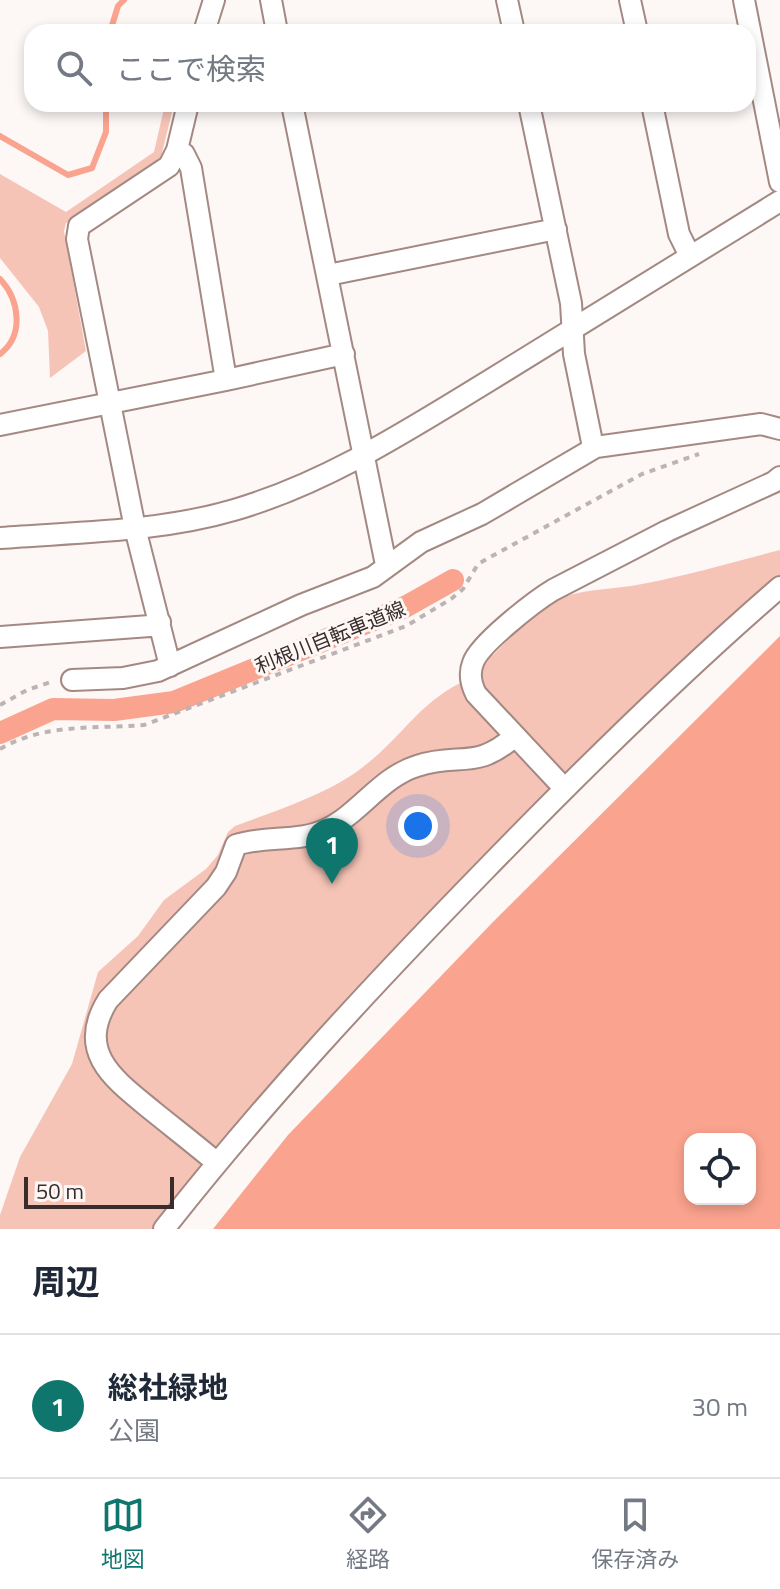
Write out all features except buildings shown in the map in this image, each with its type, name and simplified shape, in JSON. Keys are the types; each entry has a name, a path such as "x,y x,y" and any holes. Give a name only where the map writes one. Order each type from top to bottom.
{"street":[{"path":"206,24 214,0"},
{"path":"271,0 276,24"},
{"path":"507,0 512,24"},
{"path":"630,0 635,24"},
{"path":"744,0 749,24"},
{"path":"756,61 780,182"},
{"path":"170,666 135,528 77,239 79,226 169,166 177,150 186,112"},
{"path":"294,112 385,560 390,564"},
{"path":"531,112 571,303 574,354 592,442 596,447"},
{"path":"654,112 679,234 690,256"},
{"path":"177,150 184,154 191,168 226,380"},
{"path":"0,538 189,521 281,495 365,456 780,201"},
{"path":"328,275 556,229"},
{"path":"0,425 344,354"},
{"path":"72,680 133,676 170,666 301,605 373,577 421,542 482,514 596,447 761,424 780,429"},
{"path":"564,788 479,699 471,682 473,660 537,600 553,590 780,477"},
{"path":"164,1229 257,1113 388,970 564,788 780,587"},
{"path":"0,637 150,626 160,622"},
{"path":"217,1163 126,1089 105,1068 95,1035 100,1014 108,1000 216,887 226,872 236,845 322,831 335,825 397,774 424,764 484,757 515,736"}],"path":[{"name":"利根川自転車道線","path":"0,749 31,734 61,728 102,729 144,725 406,626 463,589 478,564 642,474 709,451"},
{"path":"0,705 27,690 72,680"}],"shaded area":[{"path":"163,112 172,112 161,157 66,223 64,231 86,351 50,378 48,331 39,307 0,258 0,174 66,212 154,152"},
{"path":"780,550 780,597 564,797 330,1042 175,1229 0,1229 0,1215 20,1157 72,1064 98,972 138,936 164,900 206,869 218,855 228,832 235,826 322,791 354,773 433,701 460,683 464,663 477,645 493,655 529,619 554,601 578,593 677,577"},
{"path":"780,636 780,1229 213,1229 288,1135 493,922"}],"waterway":[{"path":"112,24 118,6 124,0"},
{"path":"0,136 68,175 92,168 106,132 106,112"},
{"path":"0,279 12,296 16,317 13,337 0,354"},
{"path":"0,733 53,709 114,710 174,702 405,607 453,580"}],"place":[{"name":"総社緑地","path":"332,884"}]}
